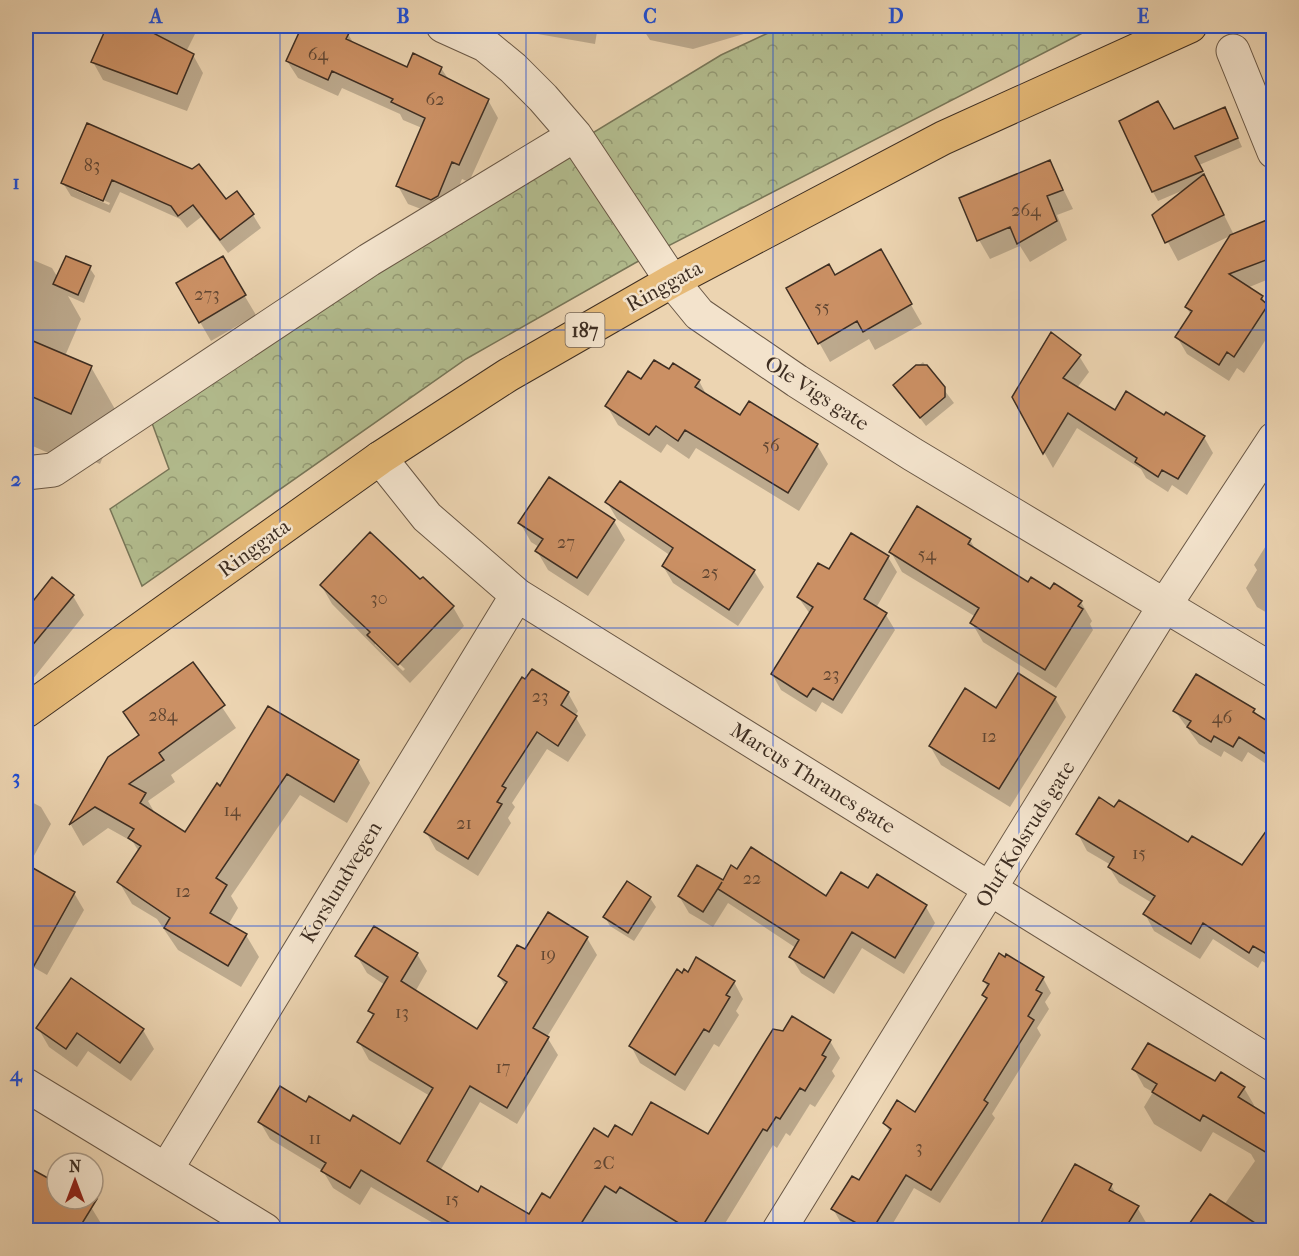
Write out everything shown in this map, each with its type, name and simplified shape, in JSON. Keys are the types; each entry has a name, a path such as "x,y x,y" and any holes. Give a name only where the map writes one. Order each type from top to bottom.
{"main road":[{"name":"Ringgata","path":"26,711 380,458 508,375 672,281 943,138 1190,26"}],"street":[{"name":"Ole Vigs gate","path":"443,26 485,45 513,68 575,135 672,281 699,314 797,381 912,454 1274,671"},
{"path":"1233,51 1274,152"},
{"path":"26,473 53,470 369,260 575,135"},
{"name":"Oluf Kolsruds gate","path":"779,1230 1165,605 1274,439"},
{"name":"Marcus Thranes gate","path":"380,458 427,517 517,595 1274,1065"},
{"name":"Korslundvegen","path":"166,1170 517,595"},
{"path":"26,1085 265,1230"}],"green space":[{"path":"783,26 1096,26 635,263 466,359 142,586 110,509 169,469 152,423 364,272 721,55"}],"building":[{"path":"107,26 156,26 153,33 194,54 177,94 91,62"},
{"path":"302,26 333,26 349,33 346,39 407,67 413,53 442,67 439,74 489,99 459,165 452,162 438,196 431,200 396,186 425,118 391,102 393,99 332,71 328,80 286,61"},
{"path":"1158,101 1174,129 1225,107 1238,138 1195,156 1203,171 1152,192 1119,121"},
{"path":"87,123 192,169 199,164 226,199 237,191 254,214 220,240 193,205 178,216 171,206 112,180 103,201 61,183"},
{"path":"1050,160 1063,190 1047,196 1057,221 1017,244 1010,227 977,241 959,198"},
{"path":"1204,174 1224,215 1165,243 1152,215"},
{"path":"1274,217 1274,257 1229,274 1263,296 1261,299 1268,305 1234,357 1227,352 1219,365 1175,337 1192,311 1185,307 1230,235"},
{"path":"881,249 912,304 863,332 857,321 818,344 786,288 829,264 835,275"},
{"path":"66,256 91,266 78,295 53,284"},
{"path":"223,256 246,295 199,323 176,283"},
{"path":"1051,332 1081,355 1063,378 1115,410 1126,391 1164,415 1166,412 1205,436 1178,479 1162,470 1158,477 1135,462 1137,458 1068,413 1043,454 1012,397"},
{"path":"26,338 92,366 71,414 26,394"},
{"path":"654,360 669,369 673,363 700,380 695,387 740,415 749,401 818,444 788,493 685,430 678,441 656,426 649,435 605,406 628,371 641,379"},
{"path":"916,365 927,365 945,387 945,397 920,418 893,385"},
{"path":"549,477 615,520 577,578 535,551 543,539 518,523"},
{"path":"620,481 755,570 729,610 662,566 673,548 605,502"},
{"path":"917,506 971,539 968,544 1028,582 1031,577 1050,589 1054,583 1082,601 1078,606 1083,609 1045,670 970,623 979,608 889,552"},
{"path":"370,532 420,579 423,577 454,606 398,665 367,635 370,632 320,585"},
{"path":"851,533 889,556 864,599 887,613 833,700 813,688 807,697 771,674 813,607 797,597 818,563 829,569"},
{"path":"52,577 74,595 26,653 26,610"},
{"path":"193,662 225,705 159,753 164,760 129,784 146,793 140,803 185,832 217,783 220,786 268,706 359,760 334,802 287,774 216,878 227,885 210,913 247,934 228,966 164,928 170,918 117,882 141,846 128,838 134,829 95,807 69,825 108,757 139,735 123,712"},
{"path":"532,669 569,692 561,705 577,716 558,746 537,732 502,786 506,788 497,802 502,804 468,859 424,832 522,677 525,679"},
{"path":"1018,673 1056,697 999,789 929,746 965,688 996,708"},
{"path":"1196,674 1255,709 1253,712 1274,725 1274,759 1239,737 1233,747 1214,736 1211,742 1187,727 1191,721 1173,711"},
{"path":"1099,797 1114,807 1119,800 1188,842 1192,836 1242,865 1274,820 1274,958 1253,946 1249,953 1203,923 1191,944 1143,914 1155,896 1108,867 1114,857 1076,834"},
{"path":"751,847 826,896 841,872 868,888 877,874 927,905 895,958 852,932 824,978 789,957 799,940 718,889 722,882 703,912 678,896 697,865 723,880 731,865 737,869"},
{"path":"26,864 75,892 26,980"},
{"path":"627,881 651,897 628,933 603,917"},
{"path":"548,912 588,937 533,1028 549,1037 507,1108 470,1086 427,1161 478,1192 481,1186 529,1214 542,1193 550,1198 594,1128 608,1137 615,1125 632,1135 651,1102 708,1134 773,1029 783,1031 792,1016 831,1040 822,1055 826,1057 805,1091 800,1088 780,1119 776,1117 767,1131 763,1129 700,1230 690,1230 620,1187 616,1193 605,1186 577,1230 462,1230 361,1170 350,1188 321,1171 326,1163 258,1122 280,1086 306,1102 309,1096 350,1121 353,1115 400,1144 433,1088 357,1042 374,1014 368,1011 388,977 355,956 374,926 418,953 401,981 477,1029 507,982 498,976 517,945 525,949"},
{"path":"999,953 1005,957 1006,954 1044,977 1036,990 1042,993 1028,1016 1034,1020 984,1100 988,1103 931,1190 906,1175 872,1230 831,1209 852,1176 859,1180 891,1129 883,1123 897,1100 915,1112 987,998 982,995 989,984 983,981"},
{"path":"696,957 735,981 726,995 730,997 709,1032 704,1029 675,1075 629,1046 677,969 682,973 684,969 688,972"},
{"path":"71,978 144,1029 120,1063 77,1033 66,1049 36,1028"},
{"path":"1148,1043 1215,1081 1221,1072 1245,1087 1238,1097 1274,1119 1274,1157 1203,1115 1200,1121 1152,1092 1157,1084 1132,1069"},
{"path":"1075,1164 1112,1184 1109,1190 1139,1206 1124,1230 1037,1230"},
{"path":"26,1166 45,1176 45,1211 90,1211 78,1230 26,1230"},
{"path":"1210,1194 1266,1230 1185,1230"}]}
